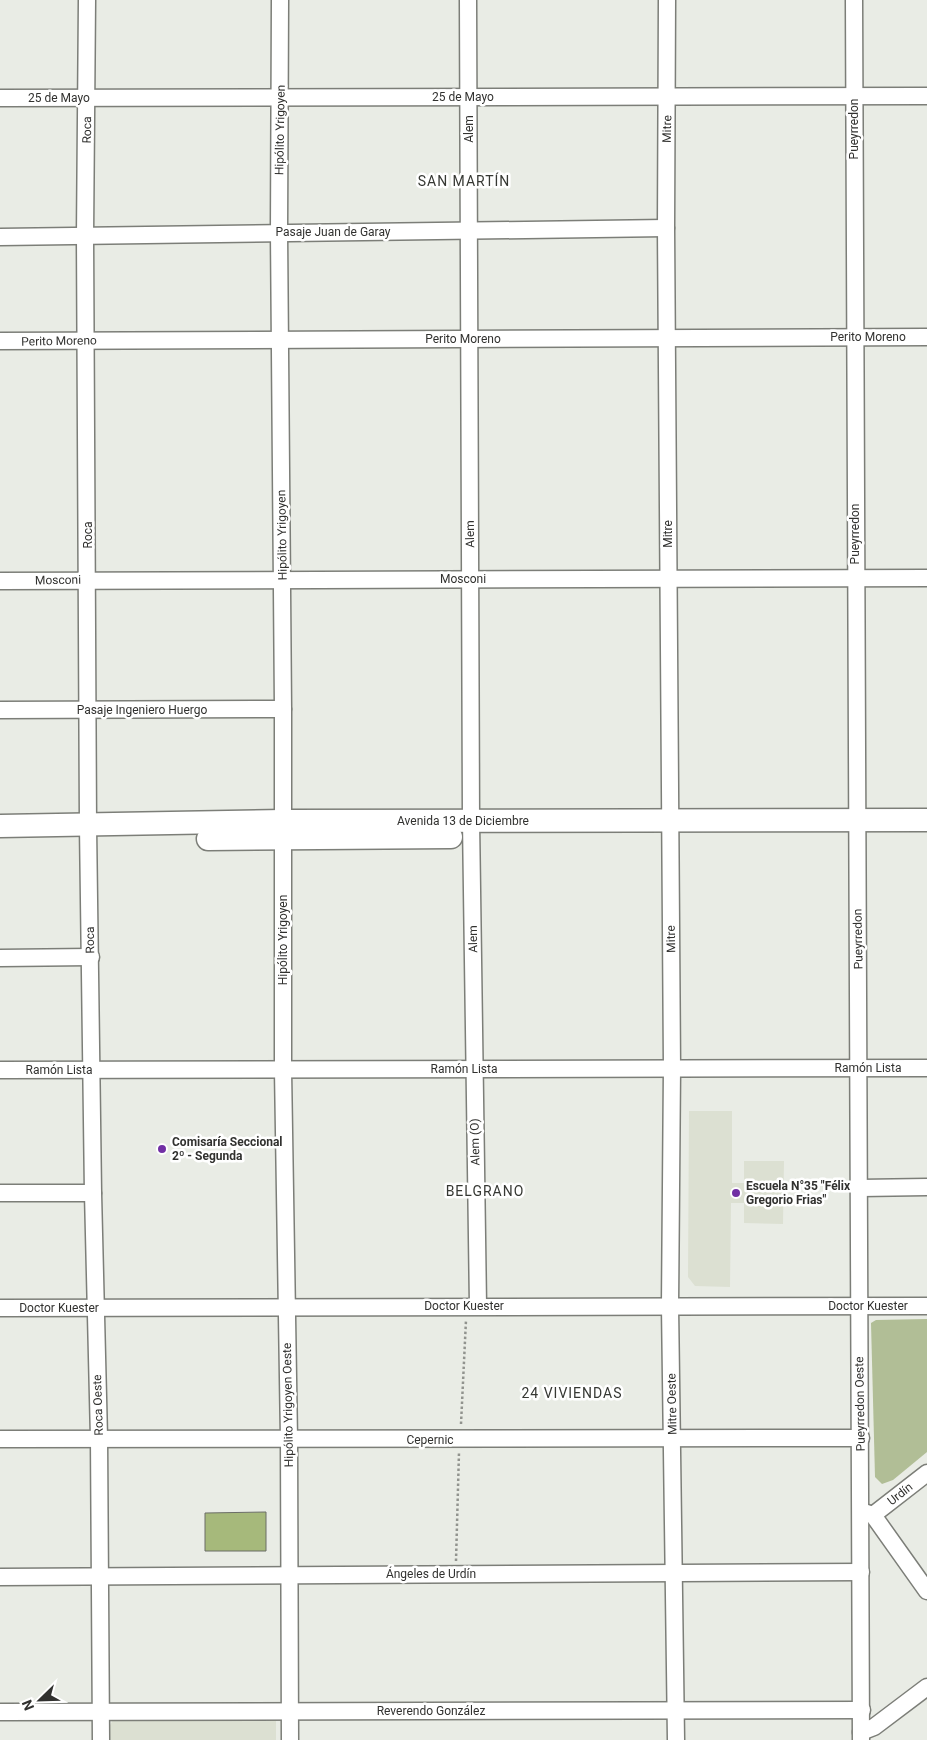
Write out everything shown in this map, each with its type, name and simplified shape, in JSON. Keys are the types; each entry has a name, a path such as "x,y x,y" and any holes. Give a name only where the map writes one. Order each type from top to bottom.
{"street":[{"name":"Roca","path":"87,0 85,236 92,1070"},
{"name":"Hipólito Yrigoyen","path":"280,0 279,232 284,710 283,1070"},
{"name":"Alem","path":"468,0 468,339 474,1068"},
{"name":"Mitre","path":"667,0 666,228 672,1068"},
{"name":"Pueyrredon","path":"854,0 854,338 860,1069"},
{"name":"25 de Mayo","path":"0,98 927,96"},
{"name":"Pasaje Juan de Garay","path":"0,237 666,228"},
{"name":"Perito Moreno","path":"0,341 927,337"},
{"name":"Mosconi","path":"0,581 927,578"},
{"name":"Pasaje Ingeniero Huergo","path":"0,710 284,710"},
{"name":"Avenida 13 de Diciembre","path":"0,840 89,833 283,830 858,827 927,820"},
{"name":"Avenida 13 de Diciembre","path":"0,826 89,833"},
{"name":"Avenida 13 de Diciembre","path":"858,827 927,833"},
{"path":"0,958 91,957"},
{"name":"Alem (O)","path":"472,1306 474,1068"},
{"name":"Mitre Oeste","path":"672,1068 670,1306 676,1740"},
{"name":"Ramón Lista","path":"0,1070 927,1068"},
{"name":"Pueyrredon Oeste","path":"860,1069 858,1307 861,1438 867,1513 861,1572 861,1736"},
{"name":"Roca Oeste","path":"92,1070 95,1308 99,1438 101,1740"},
{"name":"Hipólito Yrigoyen Oeste","path":"283,1070 289,1439 290,1740"},
{"path":"860,1188 927,1187"},
{"path":"0,1193 93,1193"},
{"name":"Doctor Kuester","path":"0,1308 927,1306"},
{"name":"Cepernic","path":"0,1439 460,1440 672,1437 861,1438"},
{"name":"Urdín","path":"867,1513 927,1473"},
{"path":"867,1513 927,1591"},
{"name":"Ángeles de Urdín","path":"0,1577 861,1572"},
{"path":"861,1736 927,1687"},
{"name":"Reverendo González","path":"0,1712 862,1710"}],"path":[{"path":"456,1574 460,1440 472,1306"}],"shaded area":[{"name":"Escuela N°35 \"Félix Gregorio Frias\"","path":"689,1111 732,1111 732,1183 744,1183 744,1161 784,1161 783,1224 744,1223 744,1203 731,1203 730,1287 695,1286 688,1277"},
{"path":"114,1718 276,1718 276,1740 109,1740 109,1727"}],"green space":[{"path":"927,1319 927,1452 893,1480 882,1484 875,1477 871,1323 876,1320"}],"building":[{"path":"266,1512 266,1551 205,1551 205,1513"}],"place":[{"name":"Comisaría Seccional 2º - Segunda","path":"162,1149"},
{"name":"Escuela N°35 \"Félix Gregorio Frias\"","path":"736,1193"}],"district":[{"name":"SAN MARTÍN","path":"464,181"},
{"name":"BELGRANO","path":"485,1191"},
{"name":"24 VIVIENDAS","path":"572,1393"}]}
